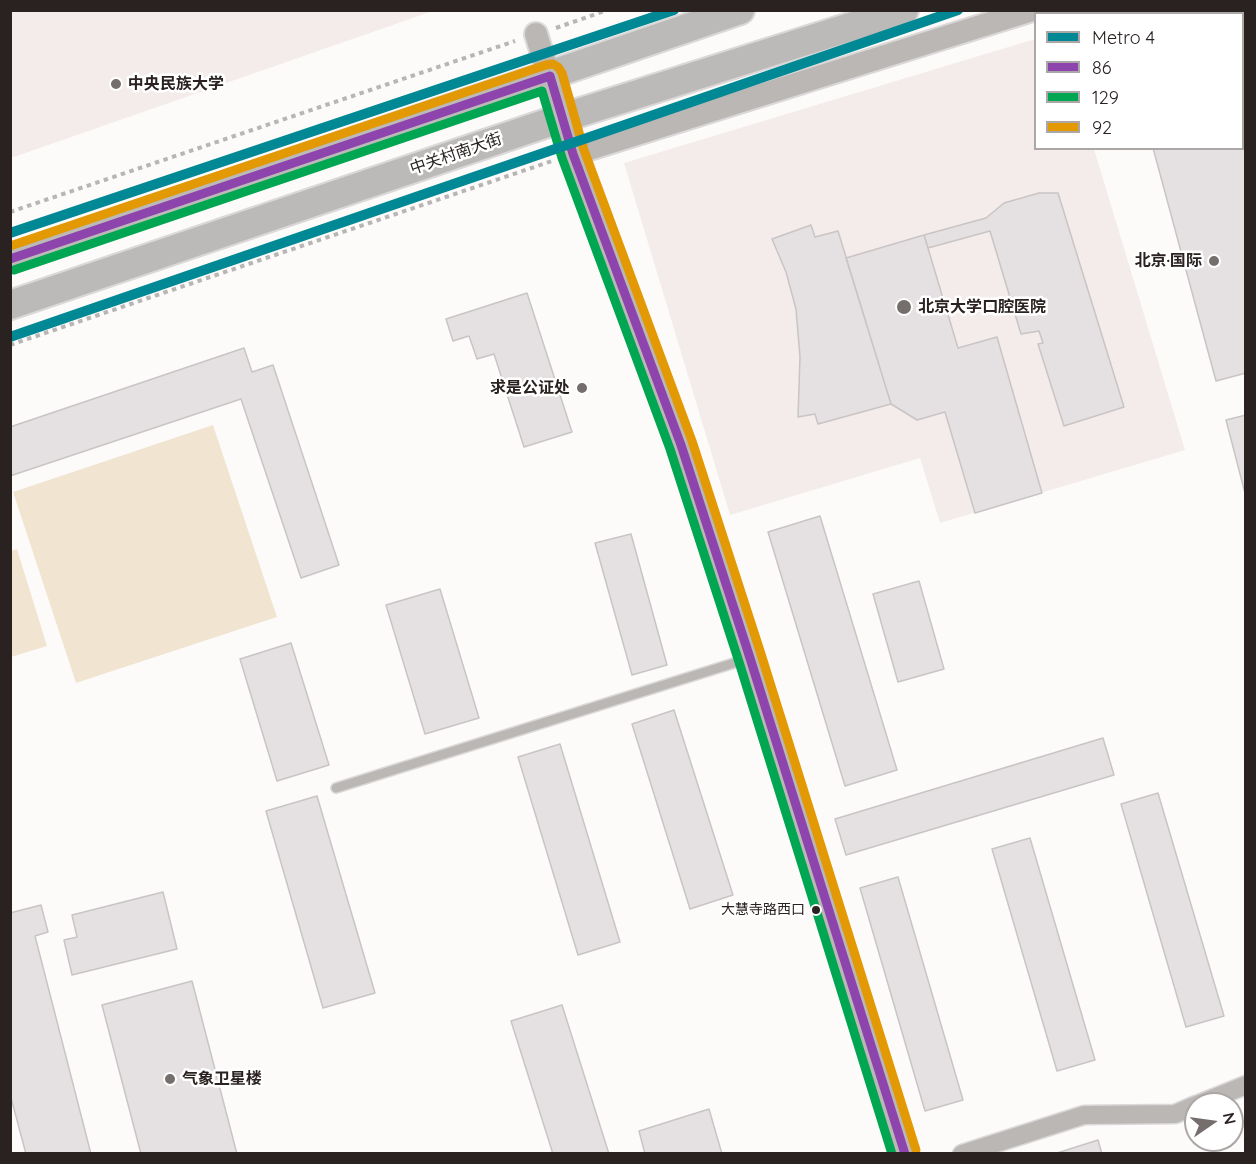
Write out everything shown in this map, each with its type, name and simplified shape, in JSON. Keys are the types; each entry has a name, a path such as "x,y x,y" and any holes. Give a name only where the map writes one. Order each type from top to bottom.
{"main road":[{"path":"10,259 740,10"},
{"name":"中关村南大街","path":"10,305 562,118 904,10"}],"street":[{"path":"573,154 1032,10"},
{"path":"536,34 573,154 681,445 905,1154"},
{"path":"1228,1092 1245,1085"},
{"path":"962,1154 1084,1115 1175,1114 1184,1110"}],"lane":[{"path":"336,788 750,658"}],"path":[{"path":"10,212 607,10"},
{"path":"1093,12 1102,10"},
{"path":"10,345 573,154"}],"shaded area":[{"name":"中央民族大学","path":"11,10 433,11 11,158"},
{"name":"北京大学口腔医院","path":"1034,39 1034,150 1094,150 1185,450 940,523 920,458 730,515 624,163"},
{"path":"213,425 277,617 76,683 13,492"},
{"path":"17,549 47,646 11,657 11,551"}],"building":[{"name":"北京·国际","path":"1244,51 1246,51 1246,373 1216,381 1154,150 1244,150"},
{"path":"1039,193 1058,193 1124,407 1064,426 1038,344 1043,343 1039,331 1021,334 990,231 928,248 924,235 986,218 1004,203"},
{"path":"811,225 815,237 838,231 891,404 818,424 815,414 798,417 800,357 796,309 786,272 772,239"},
{"path":"924,235 958,348 997,337 1042,493 975,513 945,412 917,420 891,404 846,258"},
{"path":"527,293 572,432 524,447 494,354 477,359 469,336 453,341 446,319"},
{"path":"244,348 252,372 273,365 339,565 301,578 241,399 10,476 10,427"},
{"path":"1246,415 1246,497 1226,420"},
{"path":"820,516 897,770 845,786 768,532"},
{"path":"631,534 667,665 632,675 595,543"},
{"path":"919,581 944,669 898,682 873,594"},
{"path":"440,589 479,718 425,734 386,605"},
{"path":"291,643 329,765 277,781 240,659"},
{"path":"674,710 733,895 690,909 632,724"},
{"path":"1103,738 1114,775 846,855 835,819"},
{"path":"560,744 620,942 578,955 518,757"},
{"path":"1158,793 1224,1016 1186,1027 1121,804"},
{"path":"317,796 375,993 323,1008 266,811"},
{"path":"1030,838 1095,1060 1057,1071 992,849"},
{"path":"898,877 963,1100 925,1111 860,888"},
{"path":"163,892 177,949 72,975 64,940 77,937 72,915"},
{"path":"41,905 48,932 35,936 91,1154 26,1154 10,1094 10,913"},
{"name":"气象卫星楼","path":"192,981 237,1154 141,1154 102,1005"},
{"path":"562,1005 609,1154 553,1154 511,1021"},
{"path":"709,1109 722,1154 645,1154 639,1131"},
{"path":"1098,1140 1102,1154 1054,1154"}],"metro line":[{"name":"4","path":"10,233 674,10"},
{"name":"4","path":"10,337 958,10"}],"transit line":[{"name":"92","path":"10,246 546,65 553,64 558,67 562,73 584,150 692,441 916,1150"},
{"name":"86","path":"10,259 550,76 573,154 681,445 905,1154"},
{"name":"129","path":"14,270 542,91 562,158 670,449 739,662 892,1154"}],"place":[{"name":"中央民族大学","path":"116,84"},
{"name":"北京·国际","path":"1214,261"},
{"name":"北京大学口腔医院","path":"904,307"},
{"name":"求是公证处","path":"582,388"},
{"name":"大慧寺路西口","path":"816,910"},
{"name":"气象卫星楼","path":"170,1079"}]}
